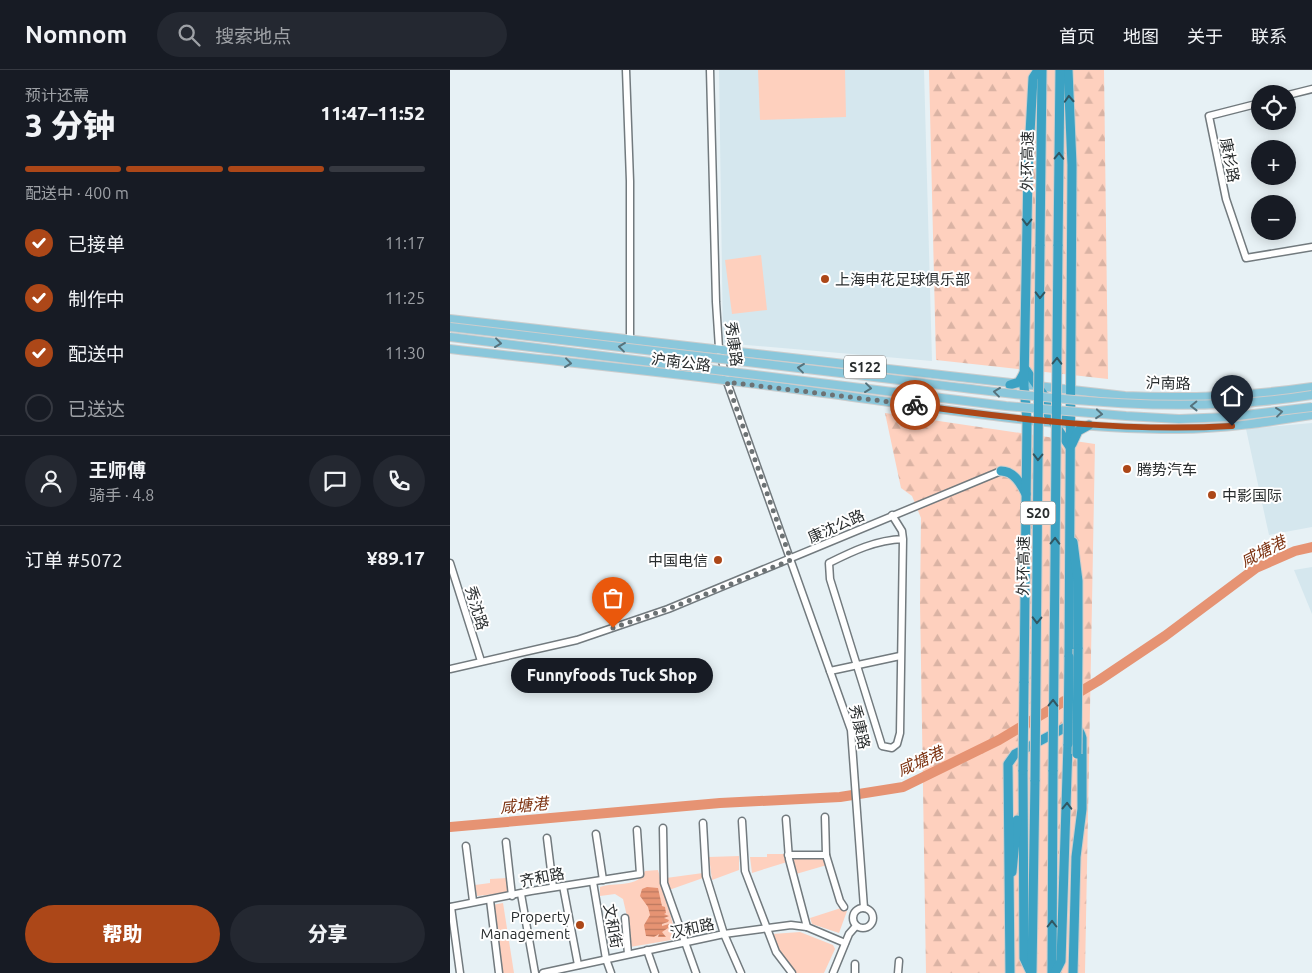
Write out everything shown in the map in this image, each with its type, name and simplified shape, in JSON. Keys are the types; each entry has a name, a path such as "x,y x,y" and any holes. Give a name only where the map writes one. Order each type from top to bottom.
{"highway":[{"path":"1031,973 1024,958 1023,770 1027,420 1024,386 1028,155 1033,78 1038,70"},
{"name":"外环高速","path":"1031,973 1035,780 1042,70"},
{"name":"外环高速","path":"1054,973 1053,770 1060,70"},
{"path":"1054,973 1061,961 1066,855 1068,744 1072,450 1070,390 1072,165 1068,70"},
{"path":"1010,384 1022,380 1025,368"},
{"path":"1025,368 1038,388 1070,424"},
{"path":"1024,386 1040,403 1072,450"},
{"path":"1072,450 1078,431 1089,425"},
{"path":"1001,471 1010,473 1026,495"},
{"path":"1070,532 1078,567 1076,814 1078,830 1074,973"},
{"path":"1010,973 1008,764 1015,754 1068,726 1074,726 1080,731 1082,738 1082,809 1078,830"},
{"path":"1009,919 1018,818 1023,801"},
{"path":"1066,855 1076,814"}],"main road":[{"name":"沪南公路","path":"450,319 630,340 719,348 1024,386"},
{"path":"450,327 1008,393 1124,404 1229,405 1312,395"},
{"path":"450,337 997,404 1126,416 1179,419 1229,417 1312,407"},
{"name":"沪南公路","path":"450,349 1027,420"},
{"name":"沪南路","path":"1024,386 1180,398 1230,397 1312,388"},
{"path":"1027,420 1180,429 1232,426 1312,416"}],"street":[{"path":"626,70 630,181 630,340"},
{"name":"秀康路","path":"710,70 716,302 719,348 727,382 851,730 864,908"},
{"path":"1296,94 1312,89"},
{"name":"康杉路","path":"1251,105 1209,116 1226,200 1246,258 1312,247"},
{"name":"康沈公路","path":"450,669 577,640 668,609 791,560 892,515 1001,471"},
{"path":"892,515 902,531 903,539 900,733 897,744 892,748 882,746 830,579 829,563 856,549 887,540 903,539"},
{"name":"秀沈路","path":"450,563 481,661"},
{"path":"830,671 900,656"},
{"path":"825,817 826,855 840,901 844,907"},
{"path":"786,819 788,855 807,927"},
{"path":"742,821 745,871 776,952 792,973"},
{"path":"703,823 706,876 724,934 741,973"},
{"path":"663,828 664,883 696,973"},
{"name":"齐和路","path":"450,907 473,901 490,900 553,887 640,874 637,830"},
{"path":"596,834 603,880"},
{"path":"548,838 553,887"},
{"path":"506,842 512,896"},
{"path":"466,846 473,901"},
{"path":"788,855 826,855"},
{"name":"文和街","path":"593,882 606,959 611,973"},
{"path":"563,886 581,964 585,973"},
{"path":"521,894 535,973"},
{"path":"490,900 499,973"},
{"path":"450,907 460,973"},
{"path":"864,908 872,914 872,923 865,928 856,926 853,922 853,914 864,908"},
{"path":"625,918 628,954"},
{"name":"汉和路","path":"546,973 724,934 797,924 845,943"},
{"path":"833,973 849,934 856,926"},
{"path":"647,950 655,973"},
{"path":"898,961 898,973"},
{"path":"855,964 855,973"}],"shaded area":[{"name":"上海申花足球俱乐部","path":"719,70 924,70 932,361 723,343"},
{"path":"1312,423 1312,527 1269,535 1246,429"},
{"path":"1312,567 1312,614 1294,570"},
{"path":"647,887 658,888 662,906 665,907 666,913 664,914 669,916 664,918 669,920 668,922 662,924 662,926 669,924 671,926 662,932 666,937 658,937 659,934 654,937 646,936 644,925 650,915 648,907 640,896 642,889"}],"green space":[{"path":"758,70 845,70 846,117 760,120"},
{"path":"929,70 1104,70 1108,379 936,360"},
{"path":"761,255 767,310 732,314 725,260"},
{"path":"885,413 1095,444 1085,973 926,973 920,602 921,518 912,496 901,488"},
{"path":"767,854 785,854 787,862 752,873 750,857 767,857"},
{"path":"739,856 739,870 712,880 709,857"},
{"path":"792,858 824,859 827,865 796,874"},
{"path":"658,870 677,939 630,947 629,925 623,899 615,894 600,896 600,887 632,882 642,876 645,871"},
{"path":"703,873 703,878 669,890 666,878"},
{"path":"507,878 508,891 505,893 477,896 475,885 490,883 490,879"},
{"path":"503,903 514,973 503,973 492,905"},
{"path":"841,908 847,911 839,933 812,924 810,918"},
{"path":"800,932 833,945 835,949 824,973 795,973 778,950 772,934"}],"waterway":[{"name":"咸塘港","path":"450,827 720,803 840,797 903,787 999,740 1098,681 1165,636 1256,568 1295,551 1312,547"}],"way so far":[{"path":"613,628 668,609 791,560 727,382 806,390 915,405"}],"place":[{"name":"上海申花足球俱乐部","path":"825,279"},
{"name":"腾势汽车","path":"1127,469"},
{"name":"中影国际","path":"1212,495"},
{"name":"中国电信","path":"718,560"},
{"name":"Funnyfoods Tuck Shop","path":"613,628"},
{"name":"Property Management","path":"580,925"}],"route":[{"path":"915,405 1054,423 1180,429 1232,426"}]}
